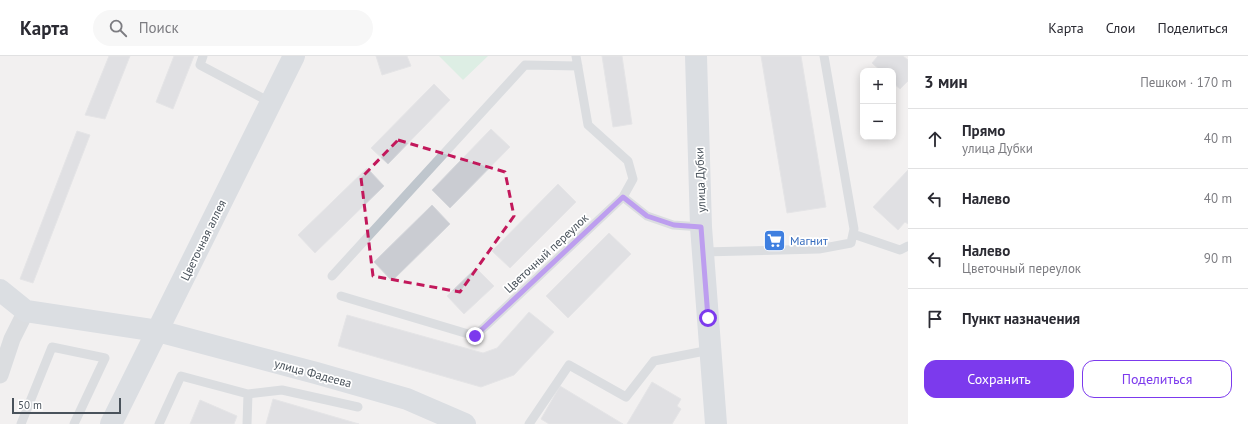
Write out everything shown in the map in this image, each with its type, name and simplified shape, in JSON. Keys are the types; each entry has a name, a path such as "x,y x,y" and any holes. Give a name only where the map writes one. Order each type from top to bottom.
{"street":[{"name":"Цветочная аллея","path":"111,424 294,56"},
{"name":"улица Дубки","path":"696,56 701,227 716,424"},
{"path":"0,290 26,311 12,339 0,375"},
{"name":"улица Фадеева","path":"26,311 158,331 316,373 407,400 465,424"}],"lane":[{"path":"203,56 200,65 270,102"},
{"name":"Цветочный переулок","path":"341,296 475,336 623,197 633,179 628,161 588,125 576,56"},
{"path":"703,252 818,249 851,243 854,229 824,56"},
{"path":"332,276 525,65 578,66"},
{"path":"623,197 647,216 674,225 701,227"},
{"path":"853,234 900,250 908,246"},
{"path":"21,424 52,347 105,358 74,424"},
{"path":"529,424 569,365 626,397 654,361 710,350"},
{"path":"159,424 181,376 248,394 282,390 358,407"},
{"path":"247,424 248,394"}],"highlighted area":[{"path":"398,140 505,172 514,216 460,292 373,276 361,178"}],"green space":[{"path":"439,56 488,56 463,80"}],"building":[{"path":"109,56 130,56 105,119 85,115"},
{"path":"174,56 194,56 173,109 156,102"},
{"path":"376,56 407,56 411,66 382,75"},
{"path":"602,56 622,56 632,124 613,127"},
{"path":"761,56 801,56 826,207 787,213"},
{"path":"878,56 903,56 908,60 908,81 900,89 896,86 896,68 878,68 872,63"},
{"path":"434,84 450,100 388,164 371,148"},
{"path":"491,129 510,147 450,208 432,190"},
{"path":"77,131 90,135 33,283 20,279"},
{"path":"367,168 384,186 315,253 298,235"},
{"path":"908,170 908,224 905,222 898,230 873,207"},
{"path":"558,184 576,202 510,268 492,251"},
{"path":"432,205 450,224 392,281 374,262"},
{"path":"609,233 631,254 568,318 546,296"},
{"path":"476,268 494,286 464,314 447,296"},
{"path":"529,312 554,332 514,375 481,387 338,346 347,315 483,353 497,348"},
{"path":"652,382 681,399 677,406 681,409 672,424 627,424"},
{"path":"560,386 623,424 549,424 541,419"},
{"path":"273,399 359,424 266,424"},
{"path":"200,400 237,416 234,424 190,424"}],"place":[{"name":"Магнит","path":"774,240"}],"route":[{"path":"475,336 623,197 647,216 674,225 701,227 708,318"}]}
